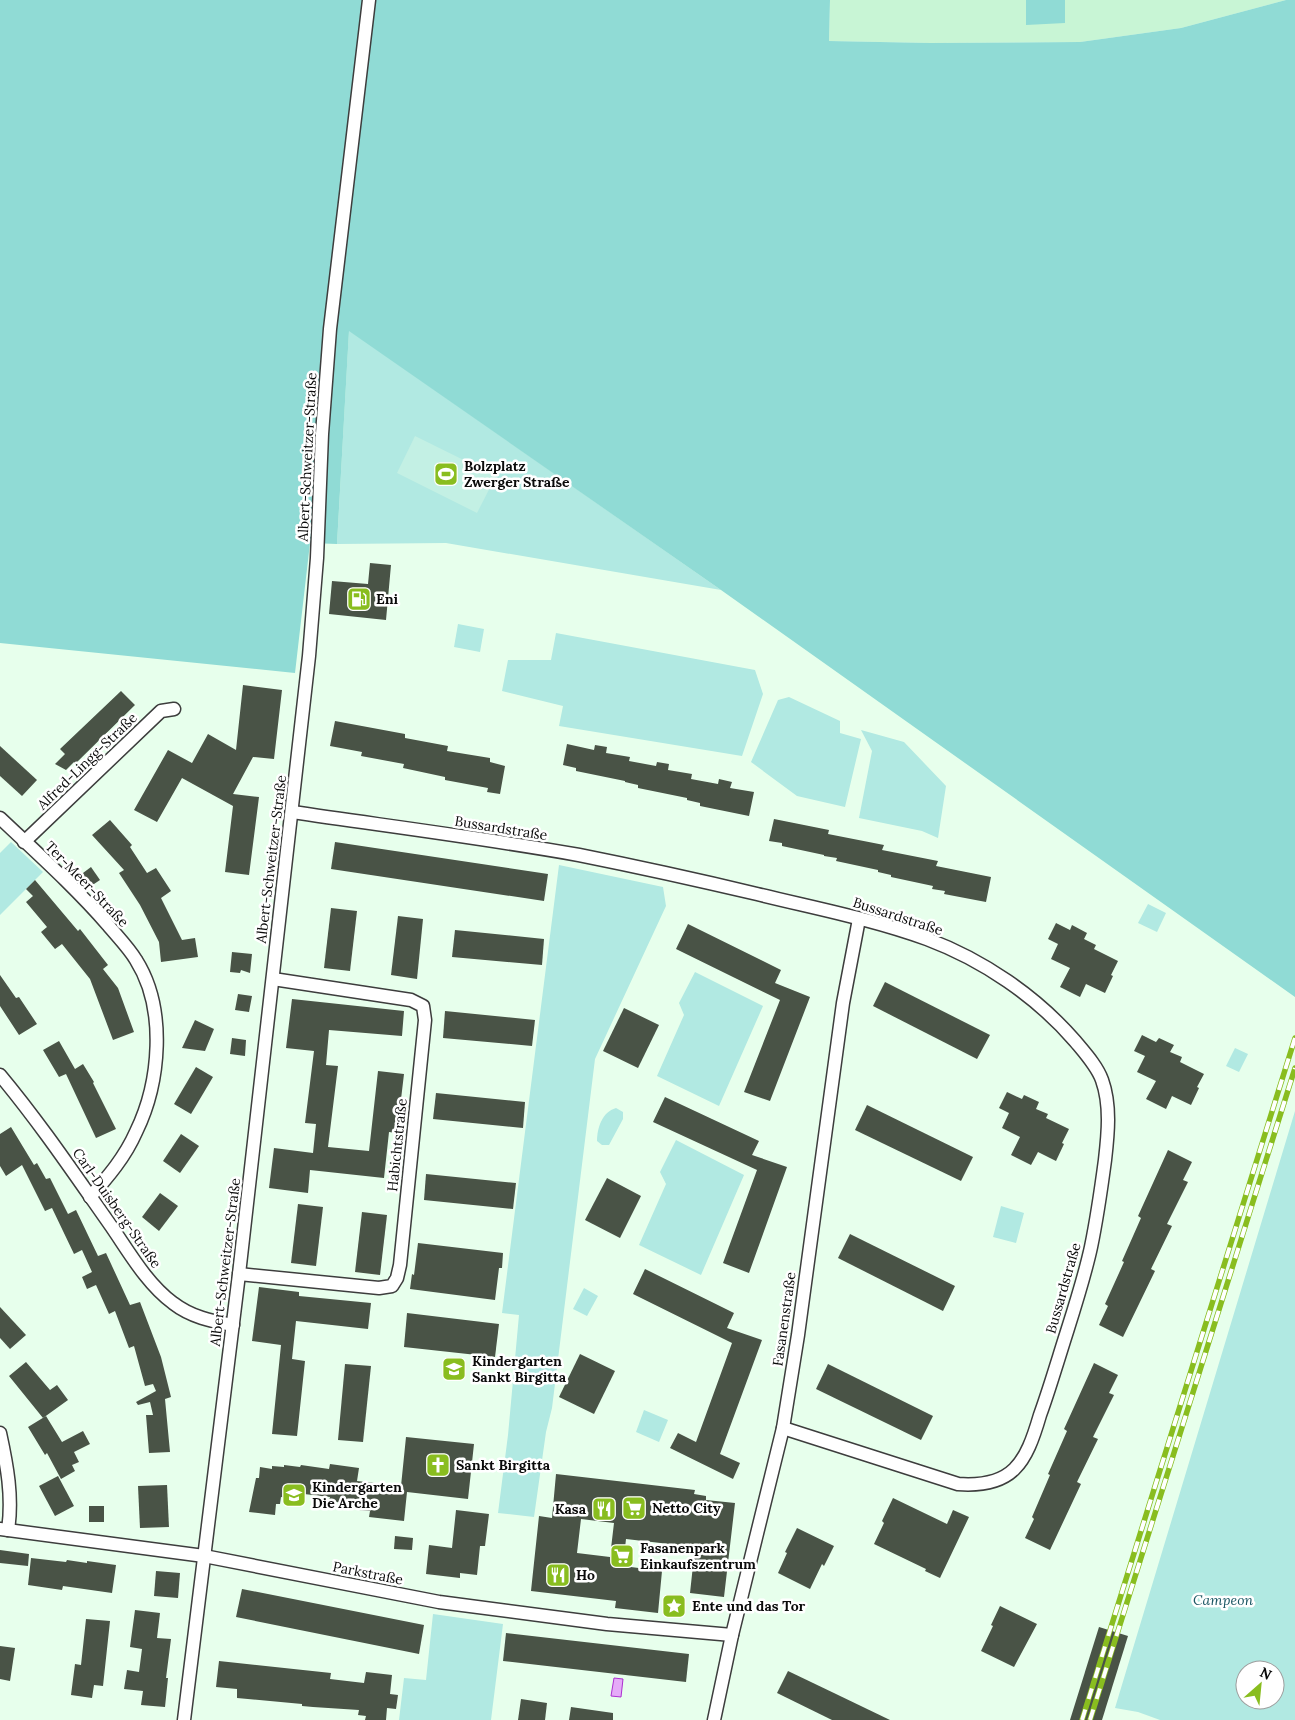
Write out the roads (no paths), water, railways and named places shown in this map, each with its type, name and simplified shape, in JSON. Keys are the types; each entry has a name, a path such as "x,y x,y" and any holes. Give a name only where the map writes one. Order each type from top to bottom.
{"street":[{"name":"Albert-Schweitzer-Straße","path":"184,1720 239,1274 310,646 330,329 369,0"},
{"name":"Alfred-Lingg-Straße","path":"24,842 161,711 174,709"},
{"name":"Bussardstraße","path":"292,812 578,855 664,873 859,919 928,939 1000,976 1058,1022 1086,1053 1101,1078 1108,1112 1107,1140 1100,1198 1090,1250 1031,1444 1021,1463 996,1481 976,1485 958,1484 783,1428"},
{"name":"Ter-Meer-Straße","path":"0,818 91,906 137,961 150,990 156,1021 156,1054 151,1092 136,1132 112,1173 90,1197"},
{"name":"Fasanenstraße","path":"714,1720 732,1636 783,1428 798,1335 842,1003 859,919"},
{"name":"Habichtstraße","path":"239,1274 379,1288 392,1286 397,1278 400,1265 424,1020 423,1006 411,1000 273,979"},
{"name":"Carl-Duisberg-Straße","path":"0,1075 39,1124 146,1276 171,1302 189,1314 201,1319 233,1325"},
{"path":"0,1433 8,1472 10,1515 4,1530"},
{"name":"Parkstraße","path":"4,1530 204,1556 439,1602 606,1624 732,1636"}],"railway":[{"path":"1082,1720 1295,1038"},
{"path":"1090,1720 1295,1068"}],"place":[{"name":"Bolzplatz Zwerger Straße","path":"446,474"},
{"name":"Eni","path":"359,599"},
{"name":"Kindergarten Sankt Birgitta","path":"454,1369"},
{"name":"Sankt Birgitta","path":"438,1465"},
{"name":"Kindergarten Die Arche","path":"294,1495"},
{"name":"Netto City","path":"634,1508"},
{"name":"Kasa","path":"604,1509"},
{"name":"Fasanenpark Einkaufszentrum","path":"622,1556"},
{"name":"Ho","path":"558,1575"},
{"name":"Ente und das Tor","path":"674,1606"}],"park label":[{"name":"Campeon","path":"1223,1600"}]}
